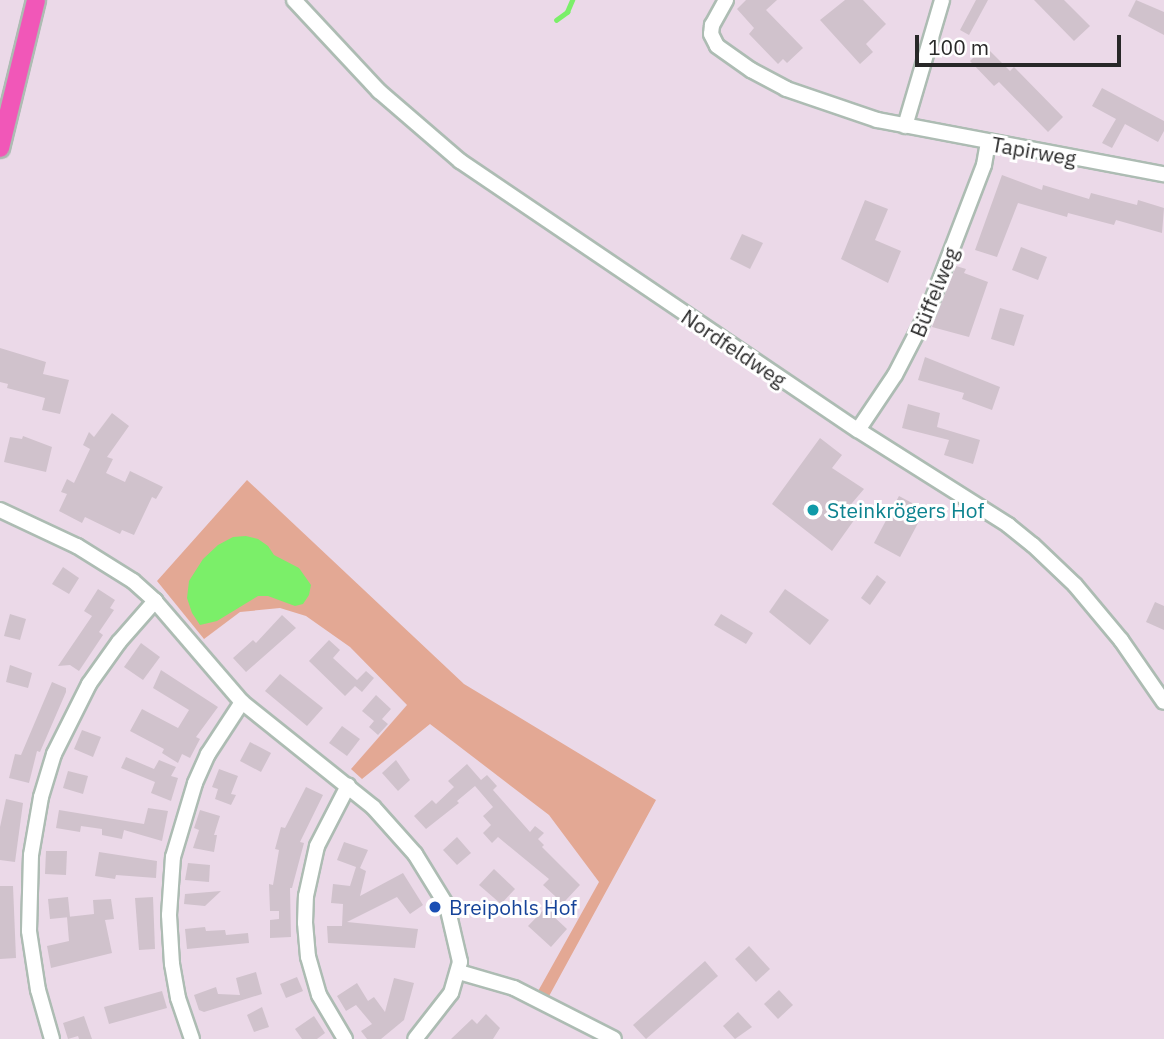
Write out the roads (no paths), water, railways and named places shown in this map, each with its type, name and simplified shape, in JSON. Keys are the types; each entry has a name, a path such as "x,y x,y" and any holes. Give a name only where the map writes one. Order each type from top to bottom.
{"main road":[{"path":"0,148 36,0"}],"street":[{"name":"Nordfeldweg","path":"294,0 379,91 449,153 858,430 973,501 1033,545 1075,585 1121,640 1164,702"},
{"name":"Tapirweg","path":"726,0 711,34 722,50 786,89 849,113 905,126 1164,174"},
{"path":"905,126 942,0"},
{"name":"Büffelweg","path":"858,430 895,375 928,311 984,165 988,143"},
{"path":"0,510 92,554 133,581 155,601 242,702 348,786 403,839 441,893 457,938 459,972 444,1004 415,1039"},
{"path":"52,1039 39,996 29,931 30,865 41,797 54,754 89,684 119,642 155,601"},
{"path":"192,1039 178,998 172,964 169,915 173,857 195,783 208,754 242,702"},
{"path":"345,1039 319,995 308,957 305,923 306,896 317,846 348,786"},
{"path":"459,972 514,988 614,1039"}],"waterway":[{"path":"556,20 567,12 572,0"}],"place":[{"name":"Steinkrögers Hof","path":"813,510"},
{"name":"Breipohls Hof","path":"435,907"}]}
